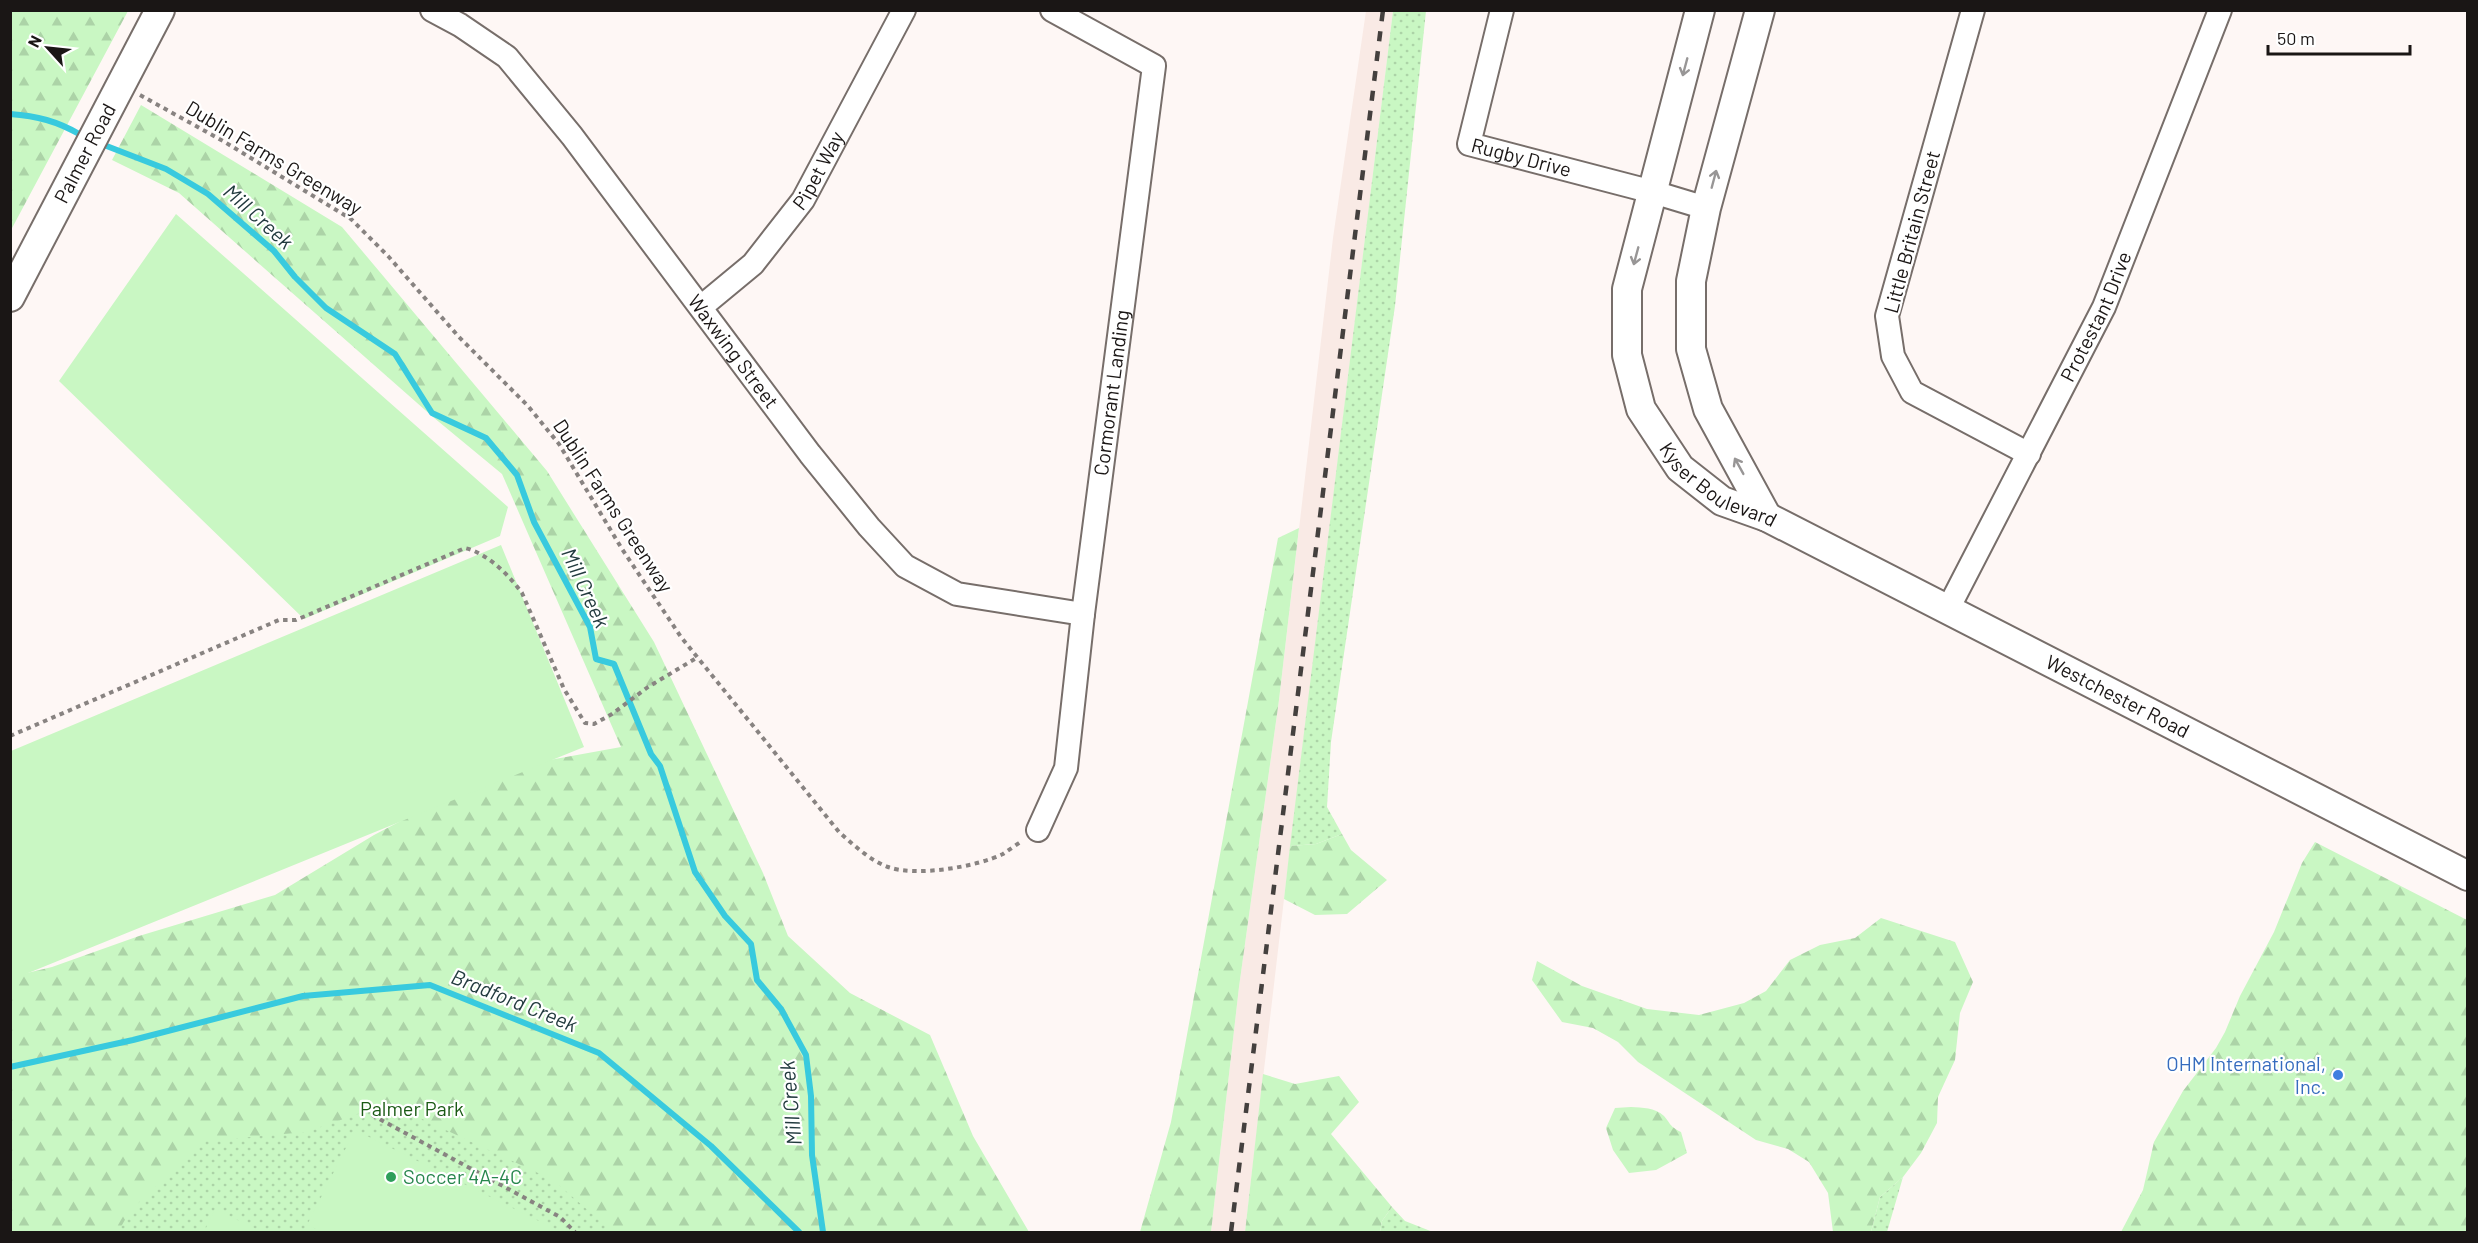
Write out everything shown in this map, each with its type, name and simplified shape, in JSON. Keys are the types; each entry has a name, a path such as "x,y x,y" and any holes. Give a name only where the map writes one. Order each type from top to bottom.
{"street":[{"name":"Palmer Road","path":"10,297 160,10"},
{"name":"Waxwing Street","path":"432,10 460,25 507,57 572,136 810,454 869,528 904,566 957,594 1083,614"},
{"name":"Pipet Way","path":"702,307 753,264 803,200 904,10"},
{"name":"Cormorant Landing","path":"1038,830 1066,768 1083,614 1154,66 1052,10"},
{"name":"Rugby Drive","path":"1502,10 1469,144 1706,208"},
{"name":"Kyser Boulevard","path":"1700,10 1627,289 1627,355 1641,409 1680,468 1722,501 1767,518"},
{"name":"Kyser Boulevard","path":"1760,10 1706,208 1691,281 1691,350 1708,409 1767,518"},
{"name":"Little Britain Street","path":"1973,10 1887,316 1893,356 1912,392 2029,454"},
{"name":"Protestant Drive","path":"1948,609 2104,307 2220,10"},
{"name":"Westchester Road","path":"1767,518 2468,876"}],"path":[{"name":"Dublin Farms Greenway","path":"122,85 289,180 351,219 388,256 459,338 528,406 559,444 622,549 675,627 839,832 867,856 889,868 928,871 973,864 1003,854 1038,830"},
{"path":"10,736 279,620 296,620 465,548 485,557 513,581 522,593 564,689 585,723 594,724 612,714 648,687 698,657"},
{"path":"372,1115 560,1217 575,1233"}],"shaded area":[{"path":"1366,11 1393,11 1245,1232 1211,1232 1239,987 1279,700 1333,238"}],"green space":[{"path":"10,11 128,11 11,230"},
{"path":"1393,11 1426,11 1395,306 1331,742 1327,807 1342,834 1316,844 1290,846"},
{"path":"141,105 342,227 547,471 654,642 763,873 788,936 850,993 930,1035 973,1136 1029,1232 613,1232 553,1180 403,1110 374,1108 307,1132 203,1141 130,1211 118,1232 11,1232 10,977 52,967 139,936 275,895 374,835 500,769 621,747 502,474 433,417 179,193 112,160"},
{"path":"176,214 508,507 500,536 304,619 59,381"},
{"path":"1299,528 1279,700 1239,987 1211,1232 1140,1232 1171,1122 1278,538"},
{"path":"501,545 584,747 11,980 11,751"},
{"path":"1342,834 1351,850 1387,880 1347,914 1315,915 1284,899 1290,846 1316,844"},
{"path":"2315,842 2467,920 2467,1232 2121,1232 2143,1190 2154,1142 2183,1091 2216,1048 2225,1032 2240,996 2274,932 2302,863"},
{"path":"1881,918 1955,942 1973,982 1960,1013 1955,1060 1938,1097 1937,1123 1921,1153 1903,1177 1880,1197 1871,1232 1833,1232 1828,1193 1809,1162 1788,1149 1756,1140 1638,1062 1618,1042 1593,1028 1562,1022 1532,980 1537,961 1582,986 1647,1009 1699,1015 1744,1003 1766,991 1790,960 1820,945 1855,938"},
{"name":"Palmer Park","path":"303,996 799,1232 11,1232 10,1067"},
{"path":"1263,1074 1295,1084 1339,1076 1359,1102 1331,1134 1392,1207 1382,1221 1380,1232 1245,1232"},
{"path":"1615,1108 1652,1109 1664,1116 1681,1132 1687,1153 1656,1170 1629,1173 1613,1150 1606,1128"},
{"name":"Soccer 4A-4C","path":"355,1130 561,1232 323,1232 307,1225"},
{"path":"1903,1177 1887,1232 1871,1232 1880,1197"},
{"path":"1392,1207 1405,1221 1433,1232 1380,1232 1382,1221"},
{"path":"215,1209 262,1232 204,1232"}],"waterway":[{"name":"Mill Creek","path":"10,114 47,120 81,135"},
{"name":"Mill Creek","path":"104,145 166,169 208,194 274,251 295,277 326,308 395,354 432,413 486,438 517,475 534,522 590,627 596,659 614,664 651,754 660,766 695,872 725,916 751,944 757,980 781,1009 806,1055 811,1096 812,1155 823,1232"},
{"name":"Bradford Creek","path":"10,1067 133,1040 303,996 430,985 599,1053 711,1146 799,1232"}],"railway":[{"path":"1231,1232 1383,10"}],"place":[{"name":"OHM International, Inc.","path":"2338,1075"},
{"name":"Soccer 4A-4C","path":"391,1177"}]}
